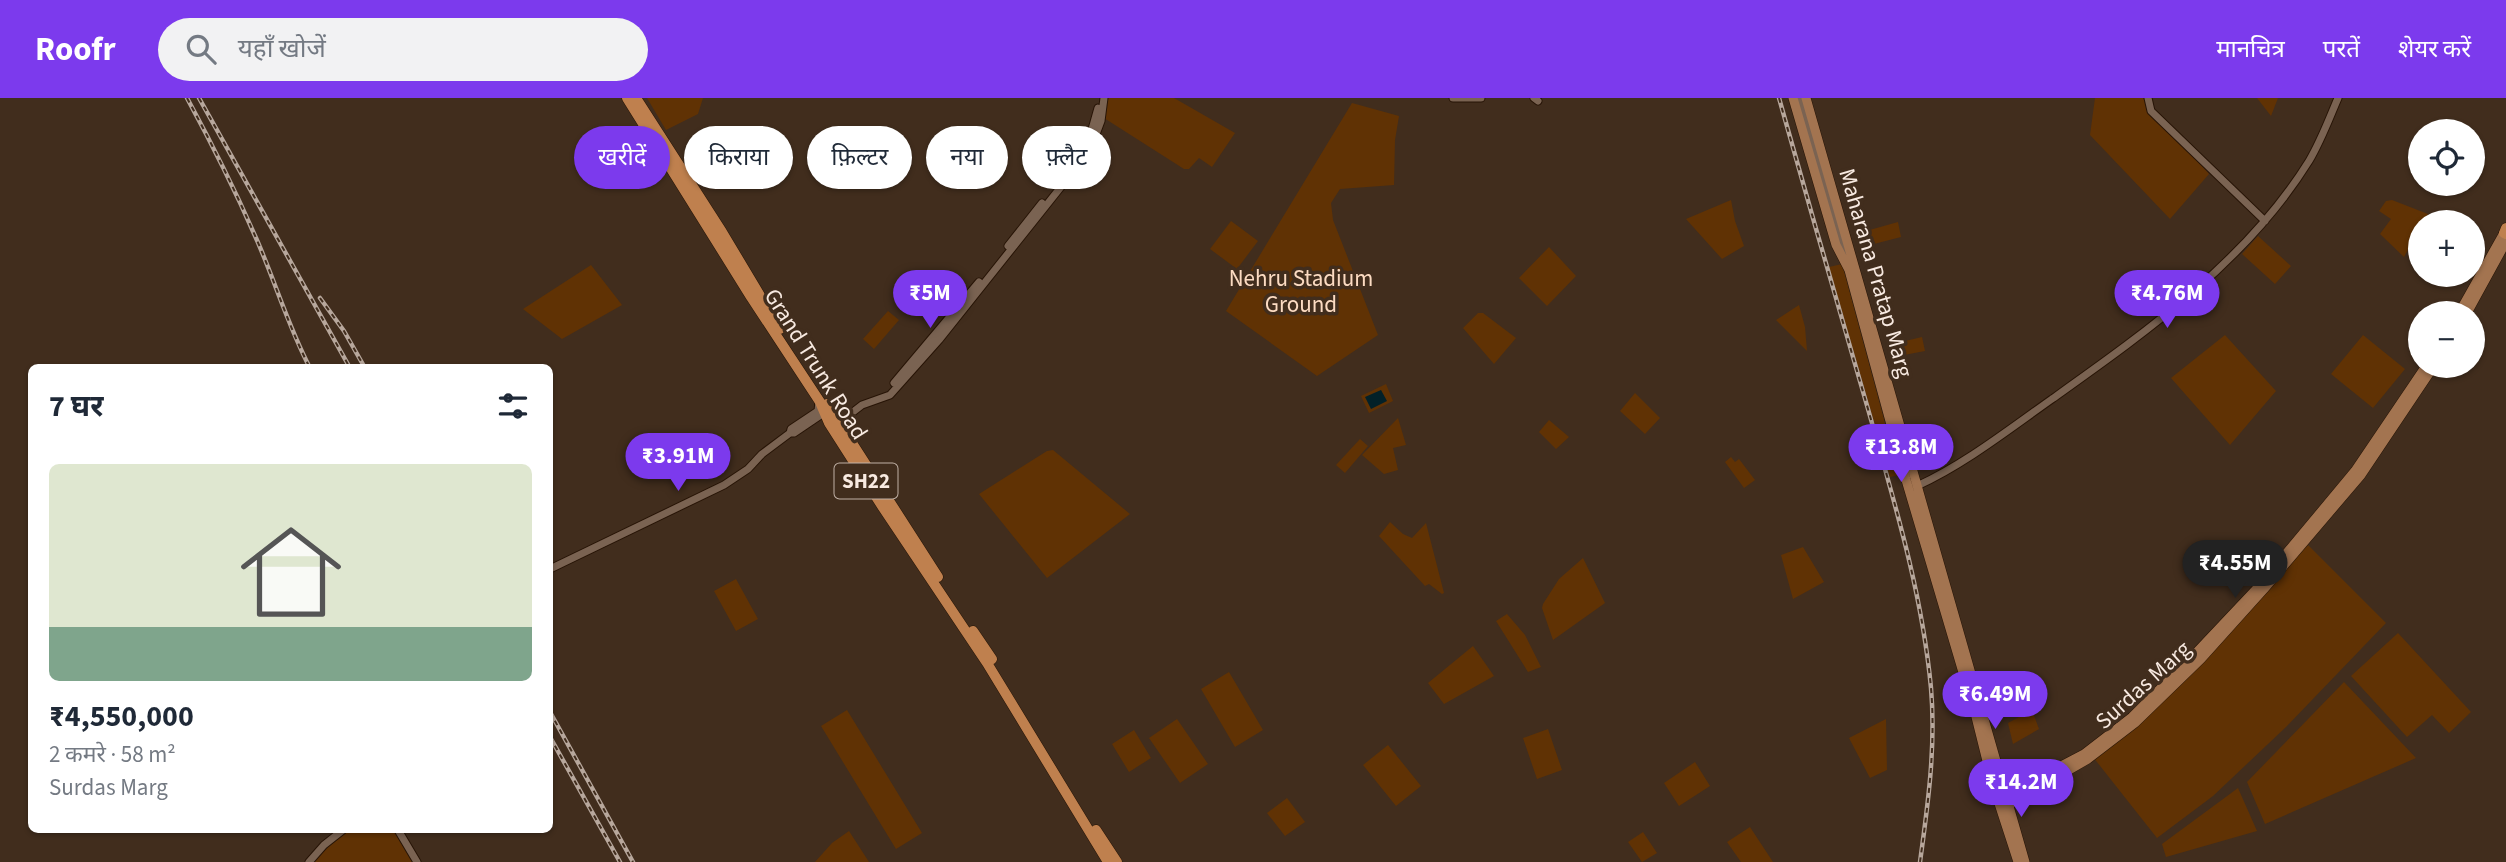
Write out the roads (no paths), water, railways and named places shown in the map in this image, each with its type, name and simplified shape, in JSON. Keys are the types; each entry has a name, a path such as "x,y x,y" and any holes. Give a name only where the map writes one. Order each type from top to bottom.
{"highway":[{"name":"Grand Trunk Road","path":"626,98 648,126"},
{"name":"Grand Trunk Road","path":"636,98 649,126"},
{"name":"Grand Trunk Road","path":"670,160 987,663 1108,862"},
{"name":"Grand Trunk Road","path":"670,161 751,297 983,645 1116,862"}],"main road":[{"name":"Maharana Pratap Marg","path":"1793,98 1836,245 1846,262 1875,351"},
{"name":"Maharana Pratap Marg","path":"1807,98 2018,862"},
{"path":"2466,301 2505,234"},
{"path":"2473,301 2505,234"},
{"name":"Surdas Marg","path":"2306,535 2355,471 2418,378"},
{"name":"Surdas Marg","path":"2003,802 2086,757 2132,717 2194,655 2361,475 2426,378"},
{"name":"Maharana Pratap Marg","path":"1893,416 1917,486 1993,785 2003,802 2025,862"}],"street":[{"path":"790,433 832,419 865,399 887,392 1073,164 1091,133 1101,98"},
{"path":"1453,98 1481,98"},
{"path":"1799,98 1846,262"},
{"path":"2148,98 2151,111 2265,221"},
{"path":"1917,486 1990,443 2094,369 2213,274 2265,221 2309,160 2338,98"},
{"path":"553,568 698,499 748,469 762,454 790,433 791,429 818,411 819,400"},
{"path":"309,862 339,833"},
{"path":"400,833 417,862"}],"water":[{"path":"1381,390 1387,401 1371,409 1365,397"}],"railway":[{"path":"187,98 248,220 308,364"},
{"path":"199,98 348,364"},
{"path":"1779,98 1888,478 1921,617 1931,688 1933,732 1920,862"},
{"path":"320,298 344,331 363,364"},
{"path":"553,717 633,862"},
{"path":"553,742 620,862"}],"park label":[{"name":"Nehru Stadium Ground","path":"1301,291"}]}
